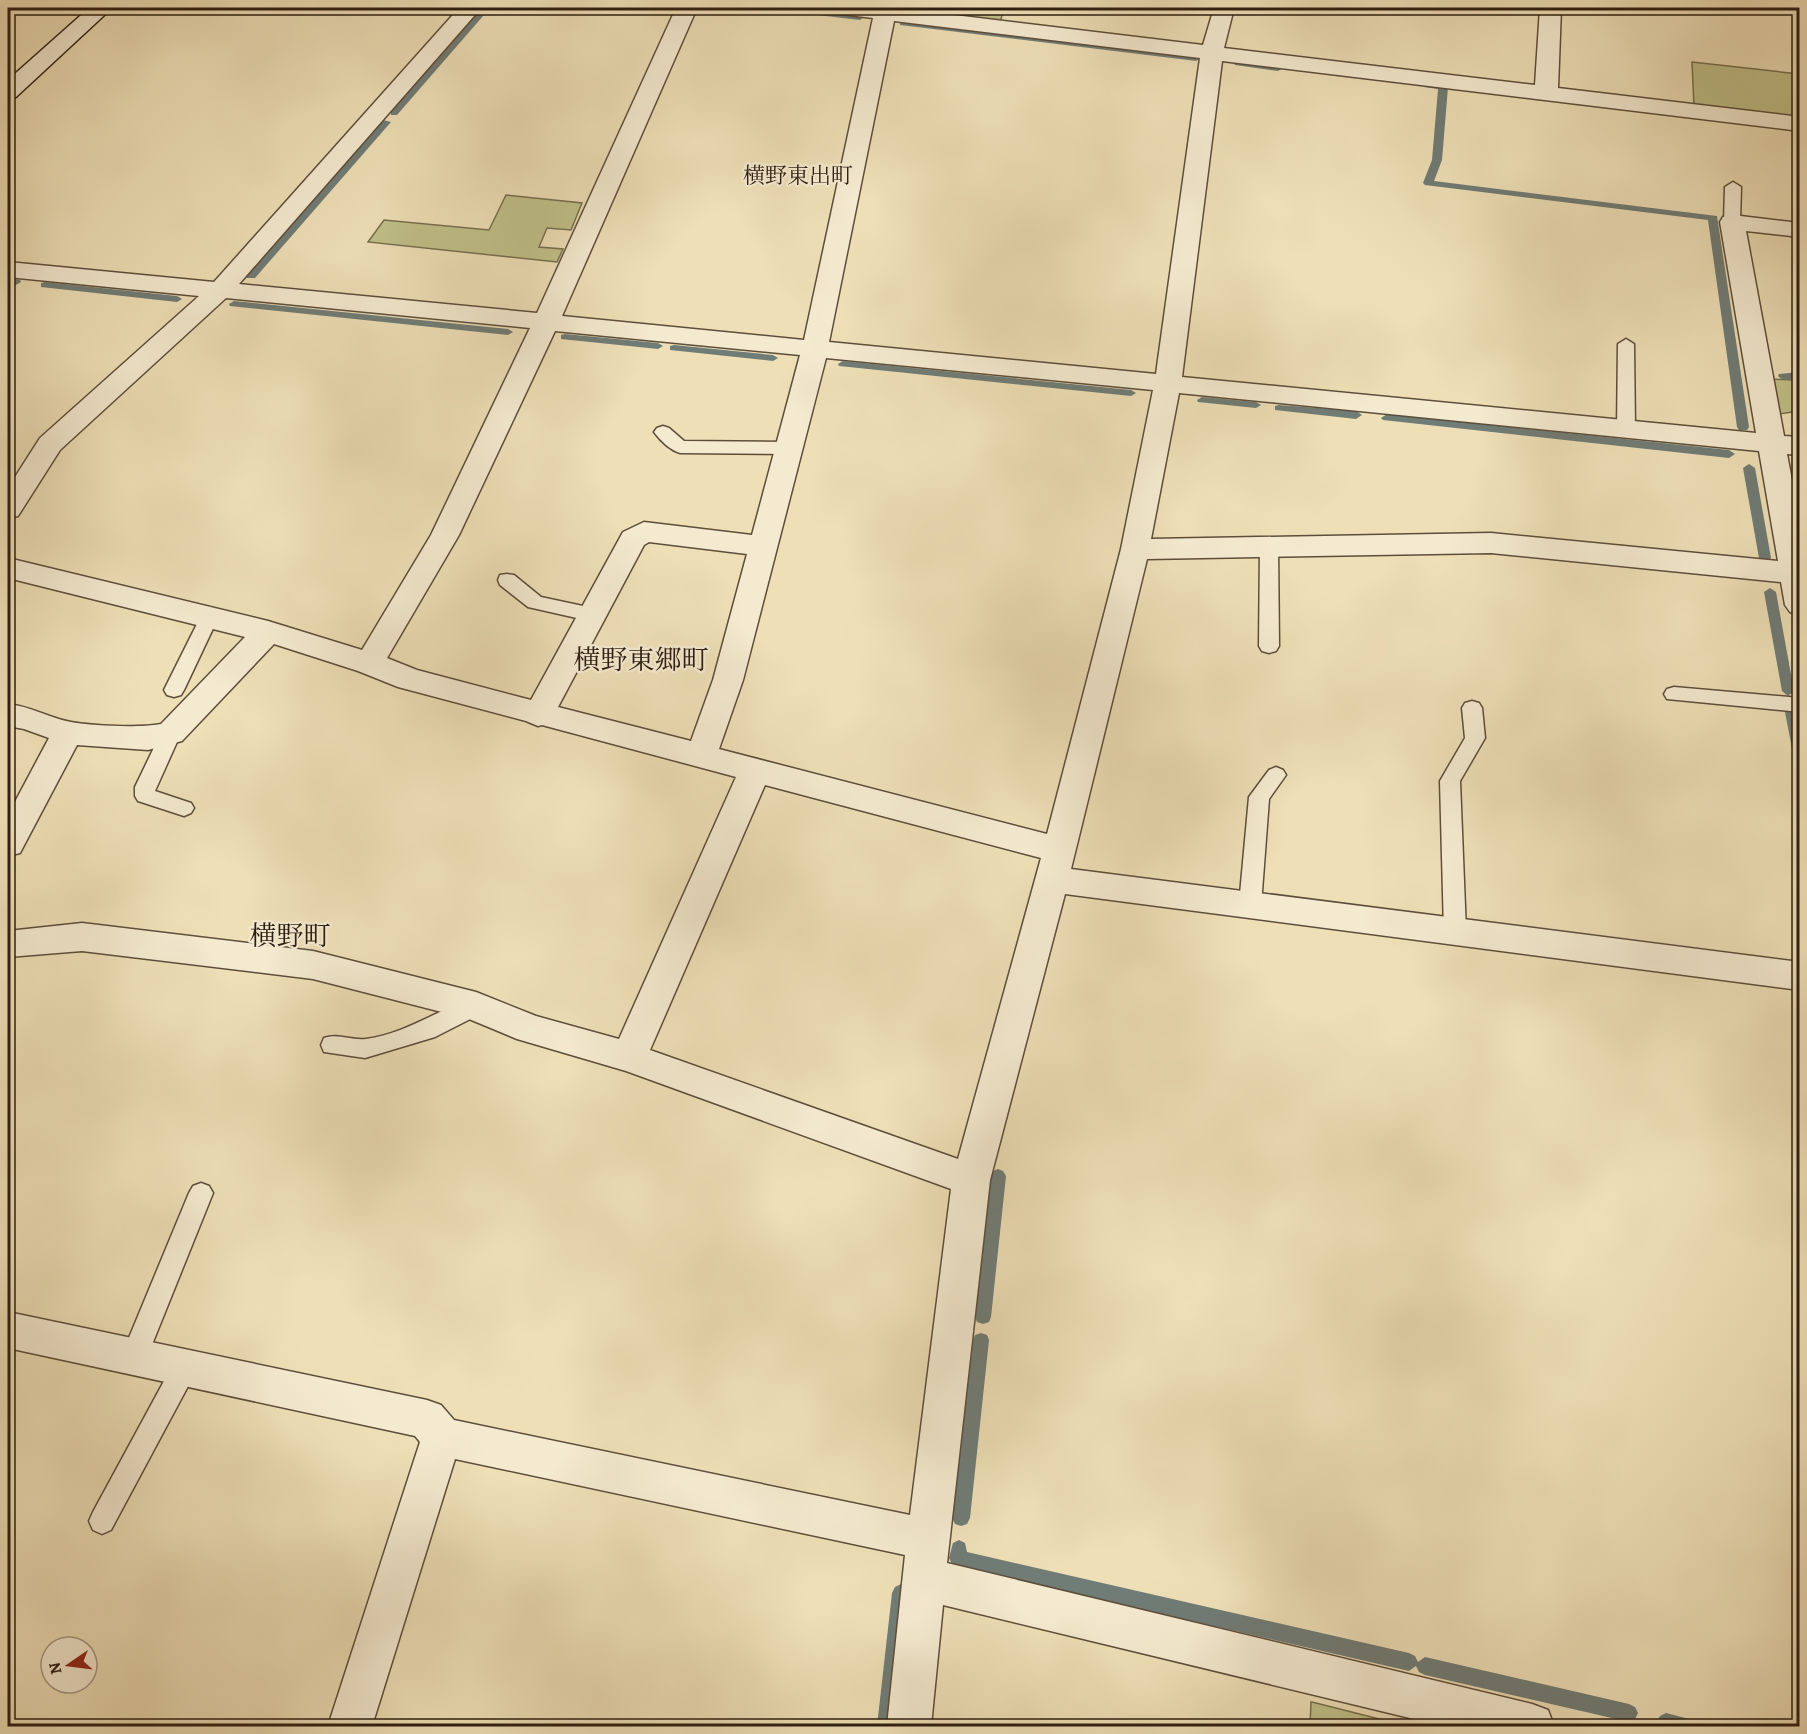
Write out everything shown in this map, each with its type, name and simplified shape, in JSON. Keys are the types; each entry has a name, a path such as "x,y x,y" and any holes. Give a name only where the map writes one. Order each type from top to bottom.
{"street":[{"path":"8,92 101,8"},
{"path":"8,509 50,444 220,290 470,8"},
{"path":"369,663 445,535 546,322 686,8"},
{"path":"840,8 886,10 1212,53 1800,124"},
{"path":"909,1726 926,1559 971,1180 1056,865 1135,549 1168,383 1212,53 1224,8"},
{"path":"1546,93 1551,8"},
{"path":"701,756 728,680 815,349 886,10"},
{"path":"1800,230 1732,222 1800,605"},
{"path":"8,269 1800,446"},
{"path":"538,715 590,614 633,539 644,532 764,546"},
{"path":"1135,549 1491,543 1794,573"},
{"path":"8,568 268,632 369,663 409,680 755,771 1056,865 1250,904 1800,976"},
{"path":"8,715 27,718 68,733 148,738 171,733 268,632"},
{"path":"8,844 68,733"},
{"path":"629,1057 755,771"},
{"path":"8,944 82,937 313,965 476,1006 529,1029 629,1057 971,1180"},
{"path":"8,1330 428,1419 442,1437 926,1559 1532,1726"},
{"path":"350,1726 442,1437"}],"lane":[{"path":"1732,222 1733,187"},
{"path":"1626,344 1626,429"},
{"path":"663,432 680,447 789,448"},
{"path":"1269,546 1269,646"},
{"path":"507,580 535,602 590,614"},
{"path":"174,690 209,618"},
{"path":"1674,694 1800,705"},
{"path":"1455,932 1450,781 1475,738 1472,708"},
{"path":"171,733 145,787 145,796 184,808"},
{"path":"1250,904 1259,797 1276,775"},
{"path":"332,1045 365,1049 427,1030 476,1006"},
{"path":"134,1357 201,1193"},
{"path":"102,1521 185,1367"}],"green space":[{"path":"965,8 1004,8 1000,23 960,19"},
{"path":"1692,62 1799,74 1799,120 1694,107"},
{"path":"506,195 582,203 571,230 547,228 539,247 563,249 557,262 368,242 384,220 489,230"},
{"path":"1799,376 1799,411 1779,414 1772,379 1793,380"},
{"path":"1312,1702 1407,1726 1310,1726"}],"waterway":[{"path":"394,113 486,8"},
{"path":"783,8 860,17"},
{"path":"903,23 1196,58"},
{"path":"1238,63 1278,68"},
{"path":"1427,85 1443,87 1437,160 1428,183 1713,218 1743,427"},
{"path":"251,276 386,122"},
{"path":"8,281 16,282"},
{"path":"45,285 177,299"},
{"path":"234,304 508,332"},
{"path":"565,337 658,346"},
{"path":"674,348 773,358"},
{"path":"843,364 1131,393"},
{"path":"1783,376 1791,377 1800,373"},
{"path":"1202,400 1256,405"},
{"path":"1279,408 1356,415"},
{"path":"1387,418 1729,454"},
{"path":"1749,468 1765,558"},
{"path":"1770,592 1788,691"},
{"path":"1791,712 1800,759"},
{"path":"983,1317 998,1176"},
{"path":"961,1518 981,1340"},
{"path":"959,1549 958,1558 1409,1662"},
{"path":"886,1726 901,1593"},
{"path":"1425,1666 1629,1713"},
{"path":"1666,1722 1687,1726"}],"district":[{"name":"横野東出町","path":"798,176"},
{"name":"横野東郷町","path":"641,660"},
{"name":"横野町","path":"290,936"}]}
